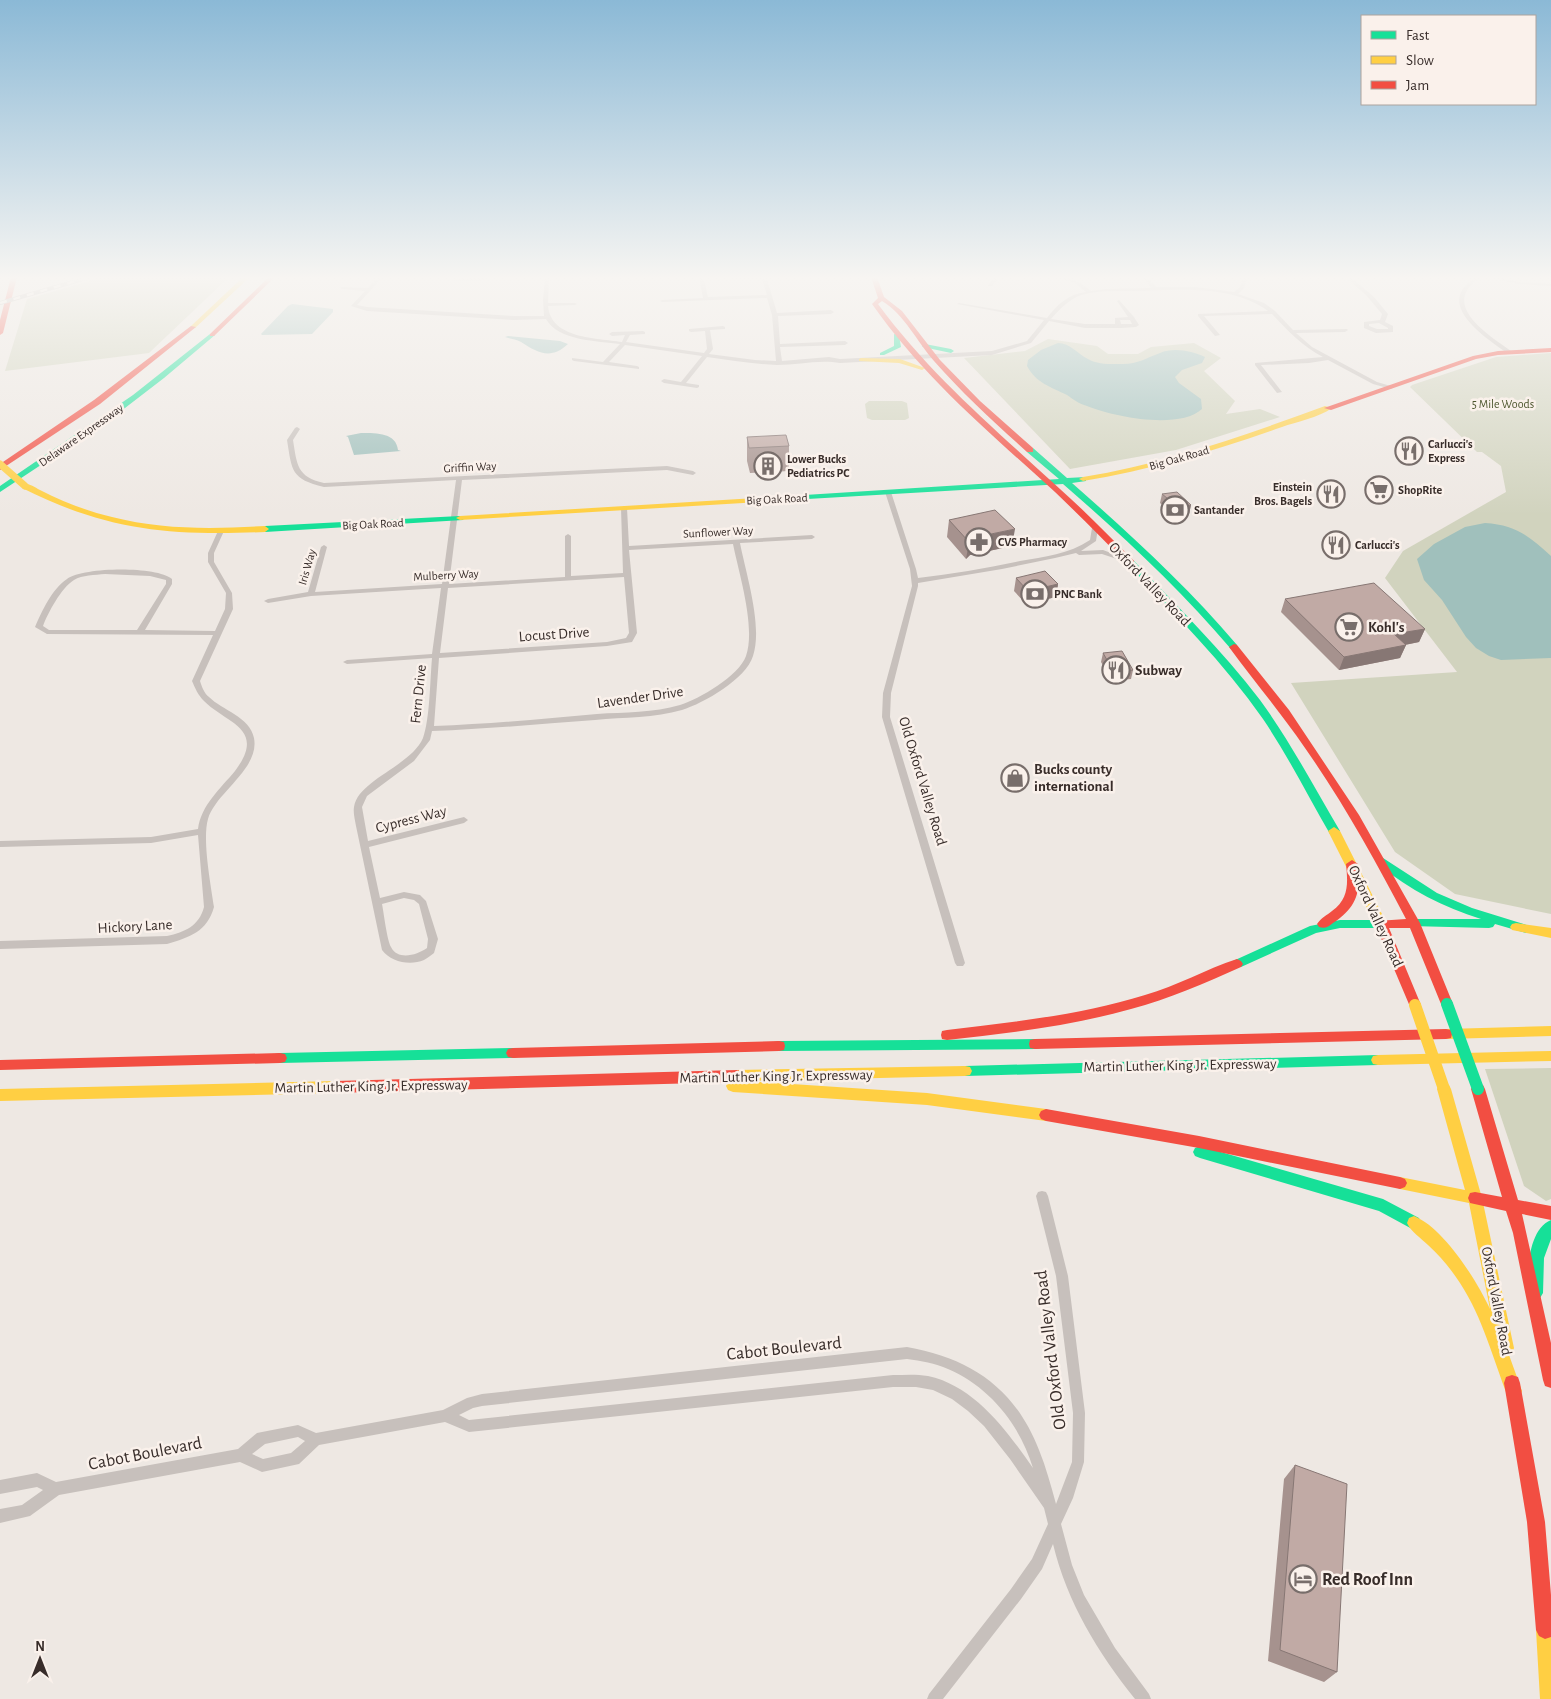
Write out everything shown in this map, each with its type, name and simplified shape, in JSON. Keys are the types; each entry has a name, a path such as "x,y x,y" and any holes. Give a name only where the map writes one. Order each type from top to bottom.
{"main road":[{"name":"Delaware Expressway","path":"0,468 77,416 157,356"},
{"name":"Delaware Expressway","path":"0,490 70,444 147,387 184,356"},
{"name":"Oxford Valley Road","path":"913,356 966,410 1049,484 1129,561 1214,650 1256,702 1289,751 1352,864 1381,924 1415,1005 1444,1089 1475,1198 1495,1285 1536,1522 1549,1699"},
{"name":"Oxford Valley Road","path":"934,356 980,406 1067,480 1160,566 1218,628 1312,749 1348,802 1383,862 1414,923 1447,1004 1478,1089 1513,1206 1535,1293 1551,1380"},
{"name":"Big Oak Road","path":"0,464 26,486 71,509 121,524 177,531 221,532 1049,484 1152,467 1226,444 1480,356"},
{"path":"861,360 900,361 924,368"},
{"path":"1383,862 1404,881 1440,902 1526,929"},
{"path":"865,1044 1029,1026 1118,1008 1198,981 1314,929 1340,913 1351,902 1355,886 1352,864"},
{"path":"1314,929 1340,924 1467,923 1551,933"},
{"name":"Martin Luther King Jr. Expressway","path":"0,1065 865,1044 1021,1044 1551,1031"},
{"name":"Martin Luther King Jr. Expressway","path":"0,1095 1551,1056"},
{"path":"633,1080 954,1102 1036,1113 1199,1142 1551,1213"},
{"path":"1124,1130 1370,1201 1411,1220 1438,1241 1472,1284 1489,1322 1514,1391"},
{"path":"1535,1293 1536,1260 1539,1246 1544,1233 1551,1226"}],"street":[{"path":"605,364 612,356"},
{"path":"682,384 703,356"},
{"path":"716,356 778,363 858,356"},
{"path":"778,356 778,363"},
{"path":"829,359 840,361 899,356"},
{"path":"1326,356 1374,383 1391,387"},
{"path":"1280,392 1257,364 1329,358"},
{"path":"574,359 637,368"},
{"path":"664,381 697,386"},
{"name":"Griffin Way","path":"297,429 290,440 296,472 303,479 312,482 336,484 667,468 694,473"},
{"path":"454,519 458,479"},
{"name":"Old Oxford Valley Road","path":"888,492 913,569 916,586 887,693 886,717 960,963"},
{"name":"Locust Drive","path":"347,662 607,644 629,640 633,633 627,575 624,508"},
{"name":"Fern Drive","path":"377,902 404,895 417,897 423,903 434,939 431,950 421,957 406,960 396,958 387,950 364,845 358,807 364,794 411,759 426,740 429,729 436,655 454,519"},
{"path":"914,581 972,574 1051,557 1087,546 1093,541 1095,528"},
{"name":"Hickory Lane","path":"0,945 168,940 183,936 199,927 207,918 209,907 202,831 204,818 244,762 250,750 250,737 243,725 204,697 198,690 196,681 198,672 229,609 229,593 211,562 211,553 221,532"},
{"path":"568,536 568,579"},
{"name":"Sunflower Way","path":"626,548 812,537"},
{"name":"Lavender Drive","path":"429,729 626,715 680,707 702,699 729,680 749,658 754,636 736,542"},
{"name":"Iris Way","path":"311,594 324,547"},
{"path":"1051,557 1098,552 1129,561"},
{"path":"140,632 168,584 169,578 165,576 135,573 79,576 66,584 42,618 39,627 47,632 218,633"},
{"name":"Mulberry Way","path":"268,601 311,594 627,575"},
{"name":"Cypress Way","path":"364,845 464,820"},
{"path":"0,844 150,840 202,831"},
{"name":"Old Oxford Valley Road","path":"934,1699 1016,1594 1037,1564 1066,1498 1078,1462 1079,1413 1062,1276 1042,1196"},
{"name":"Cabot Boulevard","path":"0,1516 25,1511 56,1489 240,1455 262,1438 298,1431 316,1439 445,1416 470,1402 522,1394 907,1354 929,1356 947,1361 973,1374 988,1385 1019,1424 1033,1451 1050,1505 1065,1566 1092,1623 1127,1678 1144,1699"},
{"name":"Cabot Boulevard","path":"445,1416 469,1426 915,1381 939,1386 962,1398 981,1413 1018,1459 1050,1505"},
{"path":"240,1455 262,1466 294,1459 316,1439"},
{"path":"0,1487 37,1480 56,1489"}],"green space":[{"path":"9,356 123,356 5,371"},
{"path":"979,356 1218,356 1221,358 1204,371 1235,401 1226,414 1260,409 1280,417 1176,450 1070,469 964,358"},
{"name":"5 Mile Woods","path":"1551,356 1551,914 1455,894 1395,852 1291,683 1457,672 1385,578 1403,551 1506,492 1501,466 1482,452 1477,452 1410,387 1496,357"},
{"path":"869,401 902,401 907,403 909,418 905,420 872,420 867,418 865,404"},
{"path":"1551,1068 1551,1199 1546,1201 1524,1186 1485,1069"}],"water":[{"path":"1033,356 1083,356 1105,364 1123,364 1133,363 1152,356 1203,356 1205,357 1202,363 1182,370 1175,377 1179,383 1201,399 1202,409 1192,415 1178,419 1163,420 1146,420 1113,414 1081,404 1039,381 1027,366 1028,360"},
{"path":"361,433 380,434 390,437 397,444 398,450 401,451 354,455 346,436"},
{"path":"1485,523 1514,529 1529,537 1551,556 1551,658 1501,660 1489,656 1476,648 1466,637 1442,600 1424,580 1417,559 1434,544 1465,527"}],"building":[{"path":"786,435 789,446 749,448 747,437"},
{"path":"1177,492 1191,505 1178,507 1162,494"},
{"path":"995,510 1015,529 972,538 969,542 949,520"},
{"path":"1045,571 1058,584 1028,591 1016,578"},
{"name":"Kohl's","path":"1374,583 1425,629 1394,634 1406,645 1344,657 1285,599"},
{"path":"1122,651 1133,670 1114,672 1103,653"},
{"name":"Red Roof Inn","path":"1295,1465 1347,1484 1337,1672 1280,1650"}],"traffic: fast":[{"path":"0,490 136,397 187,356"},
{"path":"1030,450 1140,547 1200,607 1234,647"},
{"path":"773,499 1049,483 1083,479"},
{"path":"265,529 460,518"},
{"path":"1131,563 1211,648 1255,701 1287,749 1334,831"},
{"path":"1383,862 1416,887 1450,904 1526,929"},
{"path":"1414,923 1489,924"},
{"path":"1237,964 1314,929 1340,924 1381,924"},
{"path":"1447,1004 1478,1089"},
{"path":"779,1046 1035,1044"},
{"path":"280,1058 513,1053"},
{"path":"965,1071 1378,1060"},
{"path":"1200,1152 1383,1206 1414,1223"},
{"path":"1535,1293 1538,1250 1545,1234 1551,1227"}],"traffic: slow":[{"path":"861,360 900,361 922,368"},
{"path":"1083,479 1115,474 1177,459 1238,440 1328,408"},
{"path":"0,464 25,486"},
{"path":"25,486 54,501 83,512 142,526 202,531 265,529"},
{"path":"460,518 773,499"},
{"path":"1334,831 1381,924"},
{"path":"1516,927 1551,933"},
{"path":"1415,1005 1444,1089"},
{"path":"1446,1034 1551,1031"},
{"path":"1378,1060 1551,1056"},
{"path":"737,1076 965,1071"},
{"path":"733,1086 927,1099 1046,1115"},
{"path":"0,1095 335,1087"},
{"path":"1444,1089 1475,1198 1506,1348"},
{"path":"1400,1183 1475,1198"},
{"path":"1414,1223 1452,1259 1478,1298 1514,1391"},
{"path":"1545,1630 1549,1699"}],"traffic: jam":[{"path":"0,468 97,402 156,356"},
{"path":"915,356 955,398 1069,501 1131,563"},
{"path":"934,356 977,402 1030,450"},
{"path":"1328,408 1479,356"},
{"path":"1234,647 1285,712 1332,780 1395,886 1414,923"},
{"path":"1323,924 1340,912 1350,900 1354,885 1352,864"},
{"path":"1415,1005 1381,924 1414,923 1447,1004"},
{"path":"947,1035 1053,1021 1116,1008 1162,995 1237,964"},
{"path":"1035,1044 1446,1034"},
{"path":"513,1053 779,1046"},
{"path":"0,1065 280,1058"},
{"path":"335,1087 737,1076"},
{"path":"1478,1089 1520,1233 1551,1380"},
{"path":"1046,1115 1199,1142 1400,1183"},
{"path":"1475,1198 1513,1206"},
{"path":"1513,1206 1551,1213"},
{"path":"1512,1383 1536,1522 1545,1630"}],"place":[{"name":"Carlucci's Express","path":"1409,451"},
{"name":"Lower Bucks Pediatrics PC","path":"768,466"},
{"name":"ShopRite","path":"1379,490"},
{"name":"Einstein Bros. Bagels","path":"1331,494"},
{"name":"Santander","path":"1175,510"},
{"name":"CVS Pharmacy","path":"979,542"},
{"name":"Carlucci's","path":"1336,545"},
{"name":"PNC Bank","path":"1035,594"},
{"name":"Kohl's","path":"1349,627"},
{"name":"Subway","path":"1116,670"},
{"name":"Bucks county international","path":"1015,778"},
{"name":"Red Roof Inn","path":"1303,1579"}]}
